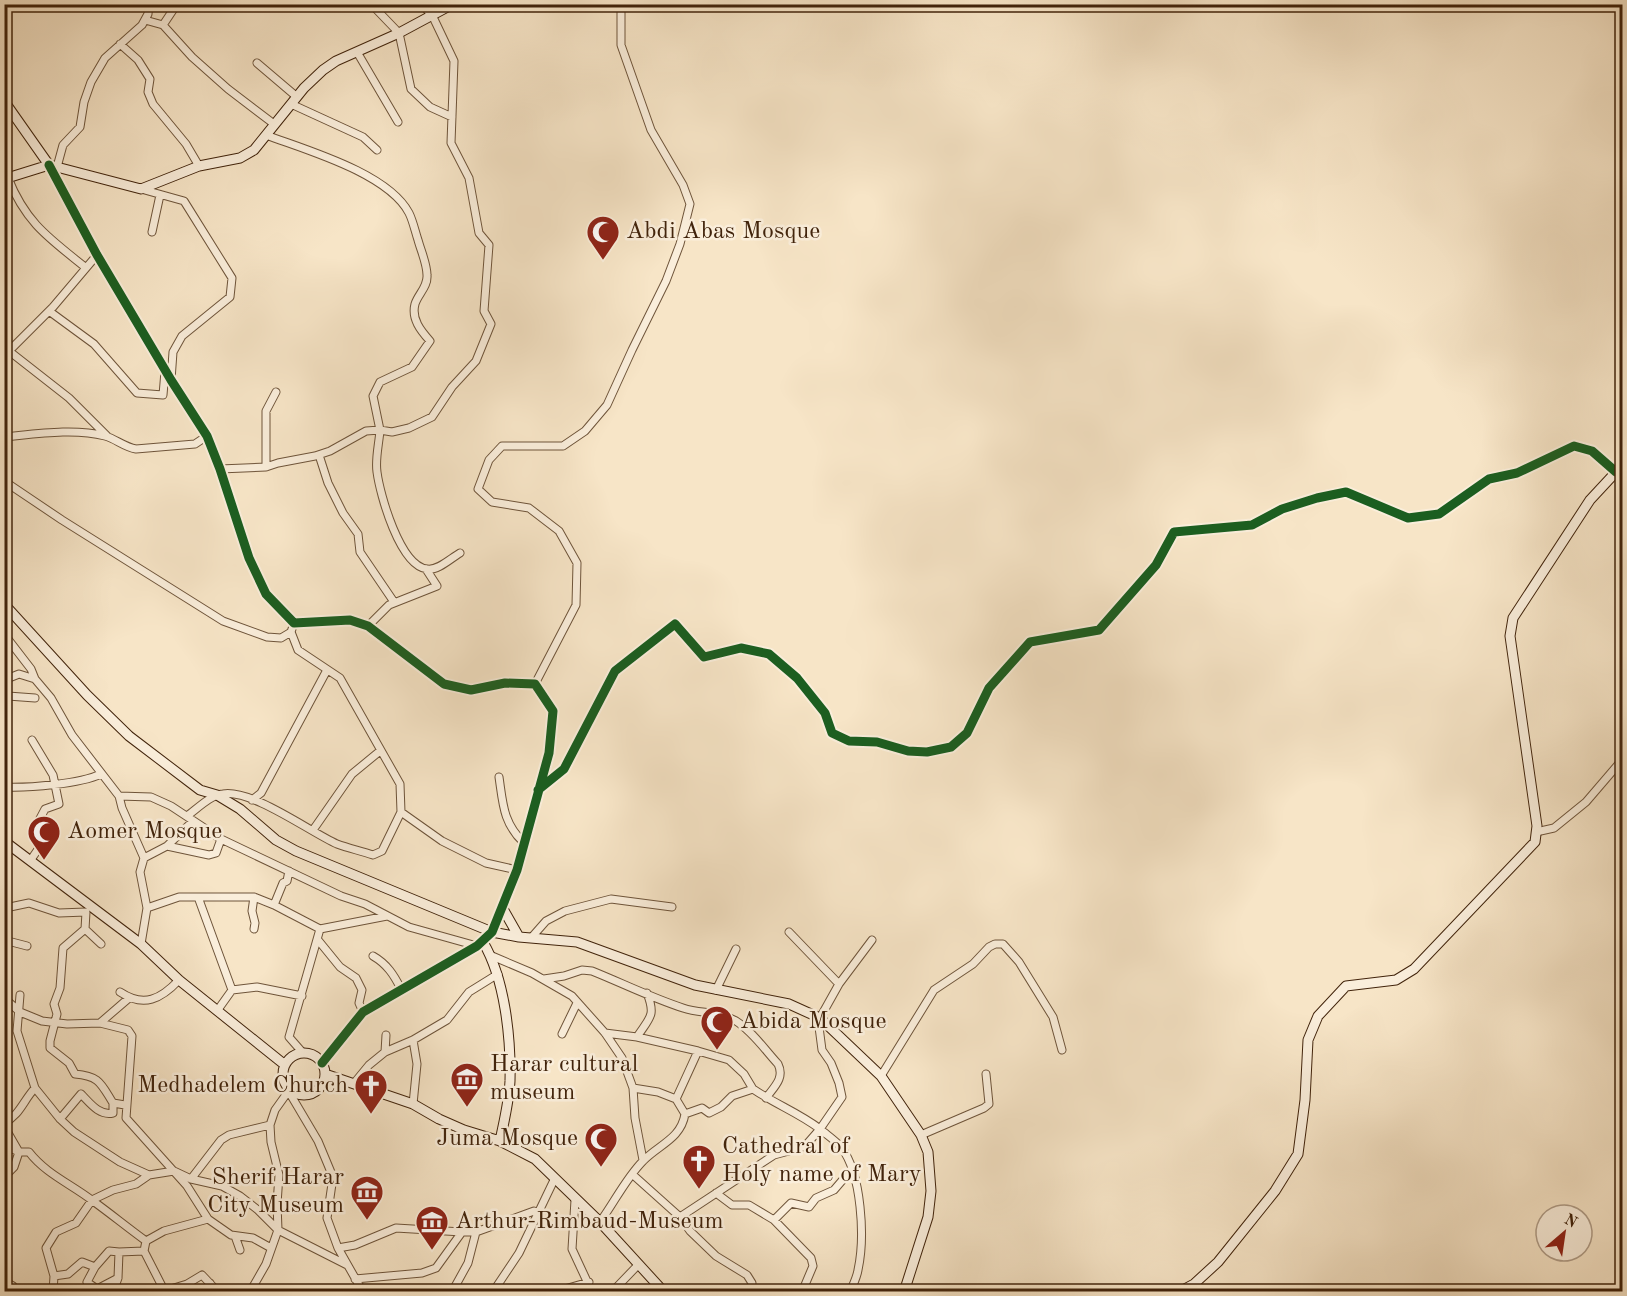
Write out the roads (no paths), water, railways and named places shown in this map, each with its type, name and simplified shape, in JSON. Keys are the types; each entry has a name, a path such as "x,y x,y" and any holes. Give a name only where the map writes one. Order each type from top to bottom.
{"street":[{"path":"53,166 63,145 80,127 84,102 91,82 105,58 142,25 149,4"},
{"path":"163,25 177,4"},
{"path":"368,4 399,33 411,89 430,106 452,117"},
{"path":"220,469 266,467 319,455 366,431 392,432 409,428 432,417 452,387 476,361 491,324 484,310 489,245 479,233 469,178 451,143 454,61 433,17 423,4"},
{"path":"141,189 199,166 247,154 323,70 336,61 433,17 453,4"},
{"path":"535,684 576,605 577,563 559,531 529,508 492,502 478,489 489,460 502,446 563,446 585,431 607,405 666,281 680,244 690,204 683,185 651,130 621,45 621,4"},
{"path":"144,20 163,25 192,57 228,89 274,124"},
{"path":"120,44 138,60 150,80 148,92 153,104 186,144 199,166"},
{"path":"357,52 398,122"},
{"path":"257,63 294,101 363,136 376,150"},
{"path":"4,101 53,166 98,255 171,380 207,436 253,567 266,594 292,628 298,650 340,678 400,784 401,812 382,850 373,855 337,843 287,815 252,800 225,793 217,795 190,818 167,846 144,858"},
{"path":"266,135 336,161 388,189 409,213 428,276 423,292 415,304 414,318 419,329 430,341 412,367 380,382 373,396 380,430 376,470 386,510 403,548 416,564 426,569 437,586 394,602 368,626"},
{"path":"85,267 41,232 17,200 6,179 53,166 184,201 232,278 230,297 182,336 173,352 171,380"},
{"path":"152,232 160,195"},
{"path":"98,255 85,267 50,310 7,354 69,398 97,424 106,436"},
{"path":"50,310 94,344 137,393 163,395 165,368"},
{"path":"266,467 266,411 276,392"},
{"path":"4,437 41,433 79,433 106,436 126,447 136,449 195,444 207,436"},
{"path":"538,790 564,769 615,670 675,624 704,657 741,648 769,654 797,678 825,713 832,733 849,741 877,742 908,751 927,752 951,747 967,733 989,688 1030,642 1099,630 1156,565 1174,532 1252,525 1282,509 1346,492 1408,518 1439,514 1490,479 1517,473 1574,446 1592,451 1619,470 1590,500 1513,618 1510,636 1536,832 1535,842 1414,969 1396,980 1347,987 1318,1016 1308,1040 1305,1100 1298,1154 1275,1191 1218,1262 1194,1284 1179,1292"},
{"path":"319,455 328,483 343,513 358,534 360,552 394,602"},
{"path":"4,481 223,621 267,637 280,638 292,628 350,620 368,626 444,684 471,690 505,683 535,684"},
{"path":"426,569 436,568 460,553"},
{"path":"4,604 87,695 129,736 200,790 217,795 240,809 276,840 296,851 492,932 519,937 578,942 695,985 789,1004 820,1022 881,1076 921,1135 928,1152 931,1191 928,1217 904,1292"},
{"path":"4,634 51,698 72,735 119,796 144,858 140,872 147,908 141,944"},
{"path":"252,800 261,793 327,670"},
{"path":"4,680 19,675 35,679"},
{"path":"322,1063 363,1012 480,944 492,932 517,870 549,753 553,711 535,684"},
{"path":"4,690 8,696 35,698"},
{"path":"30,861 41,845 38,841 40,831 36,826 45,808 59,804 53,775 32,740"},
{"path":"313,830 352,774 380,750"},
{"path":"1536,832 1554,828 1586,801 1623,760"},
{"path":"4,787 54,784 92,778 101,774"},
{"path":"499,777 505,813 511,831 524,843"},
{"path":"119,796 151,797 171,806 221,839 409,927 480,944 492,956 544,979 572,996 605,1033 622,1058 633,1088 635,1118 643,1160"},
{"path":"401,812 442,841 477,859 517,870"},
{"path":"167,846 210,855 216,853 221,839"},
{"path":"4,841 141,944 179,980 285,1065"},
{"path":"274,905 289,871"},
{"path":"147,908 179,897 254,897 320,929 387,916"},
{"path":"198,897 232,990"},
{"path":"254,897 252,911 254,929"},
{"path":"531,938 546,921 565,911 611,899 672,907"},
{"path":"4,914 10,907 29,903 59,913 86,912 85,929 63,948 60,988 54,1004 57,1014 50,1048 69,1063 75,1074 90,1076 103,1085 112,1103 113,1113 107,1114 94,1108 81,1094 60,1119"},
{"path":"502,907 519,937"},
{"path":"85,929 101,944"},
{"path":"289,1091 302,1095 316,1092 324,1081 322,1063 314,1056 303,1053 289,1037 320,929"},
{"path":"789,932 839,984"},
{"path":"4,940 27,946"},
{"path":"318,940 340,966 356,978 362,990 358,1003 363,1012"},
{"path":"680,1217 774,1155 800,1149 820,1129 842,1097 831,1063 822,1050 820,1022 839,984 872,940"},
{"path":"881,1076 934,990 973,964 988,947 995,944 1003,944 1018,962 1053,1017 1062,1050"},
{"path":"716,990 736,949"},
{"path":"374,956 382,961 394,975 401,989"},
{"path":"492,956 498,974 507,1031 510,1081 500,1141"},
{"path":"544,979 582,970 592,971 689,1010 720,1014 748,1030 778,1064 781,1076 766,1098"},
{"path":"354,1082 385,1052 413,1040 447,1020 469,992 498,974"},
{"path":"120,992 129,998 144,1000 159,997 167,993 179,980"},
{"path":"217,1011 232,990 257,987 302,996"},
{"path":"638,1037 652,1014 647,993"},
{"path":"21,995 17,1031 35,1088 60,1119 74,1132 120,1162 149,1175"},
{"path":"4,998 20,1012 42,1021 67,1024 100,1023 128,1030 132,1036 125,1105 126,1119 188,1186 208,1219 235,1236 253,1238 271,1248"},
{"path":"100,1023 129,998"},
{"path":"562,1034 577,1002"},
{"path":"605,1033 638,1037 729,1060 744,1074 753,1089 807,1119 842,1148 853,1174 861,1204 861,1248 858,1272 850,1292"},
{"path":"385,1052 386,1035"},
{"path":"413,1040 417,1064 413,1104"},
{"path":"676,1099 698,1051"},
{"path":"303,1053 293,1057 285,1065 284,1078 301,1115 318,1141 333,1178 332,1197 327,1218 338,1248 363,1292"},
{"path":"325,1074 413,1104 439,1119 464,1130 500,1141 535,1159 554,1180 600,1222 664,1292"},
{"path":"921,1135 989,1104 986,1074"},
{"path":"4,1177 14,1167 19,1152 4,1124 16,1117 24,1100 35,1088"},
{"path":"600,1222 643,1160 668,1142 677,1133 684,1120 685,1114 676,1099 658,1092 633,1088"},
{"path":"685,1114 702,1108 710,1113 721,1107 732,1096 753,1089"},
{"path":"250,1292 266,1264 278,1230 279,1175 270,1142 270,1125 275,1110 289,1091"},
{"path":"112,1103 125,1105"},
{"path":"191,1179 221,1140 229,1135 270,1125"},
{"path":"4,1145 19,1152 29,1152 52,1174 92,1200 146,1241"},
{"path":"53,1292 54,1276 46,1248 56,1232 76,1223 92,1200 136,1184 149,1175 174,1171 191,1179 222,1186 258,1210 278,1230 347,1265"},
{"path":"632,1174 680,1217 690,1231 716,1256 747,1275 752,1283 752,1292"},
{"path":"774,1220 791,1203 809,1207 821,1194 834,1190 846,1176 853,1174"},
{"path":"493,1292 519,1253 554,1180"},
{"path":"716,1193 732,1205 749,1205 774,1220 811,1258 813,1266 802,1292"},
{"path":"575,1200 572,1249 592,1292"},
{"path":"338,1248 355,1245 396,1228 476,1232 534,1211"},
{"path":"208,1219 164,1231 146,1241 144,1251 164,1291 187,1284 202,1275 218,1292"},
{"path":"355,1279 422,1273 436,1268 462,1232"},
{"path":"452,1292 468,1263 476,1232"},
{"path":"235,1236 240,1250"},
{"path":"118,1278 95,1290 87,1282 94,1267 109,1251 144,1251"},
{"path":"113,1292 118,1278 119,1252"},
{"path":"54,1276 68,1274 82,1262 94,1267"},
{"path":"612,1292 638,1265"},
{"path":"4,1281 13,1286 16,1292"},
{"path":"554,1292 589,1282"},
{"path":"207,1292 210,1283"}],"place":[{"name":"Abdi Abas Mosque","path":"603,261"},
{"name":"Aomer Mosque","path":"44,861"},
{"name":"Abida Mosque","path":"717,1051"},
{"name":"Harar cultural museum","path":"467,1108"},
{"name":"Medhadelem Church","path":"371,1115"},
{"name":"Juma Mosque","path":"601,1168"},
{"name":"Cathedral of Holy name of Mary","path":"699,1190"},
{"name":"Sherif Harar City Museum","path":"367,1221"},
{"name":"Arthur-Rimbaud-Museum","path":"432,1251"}]}
